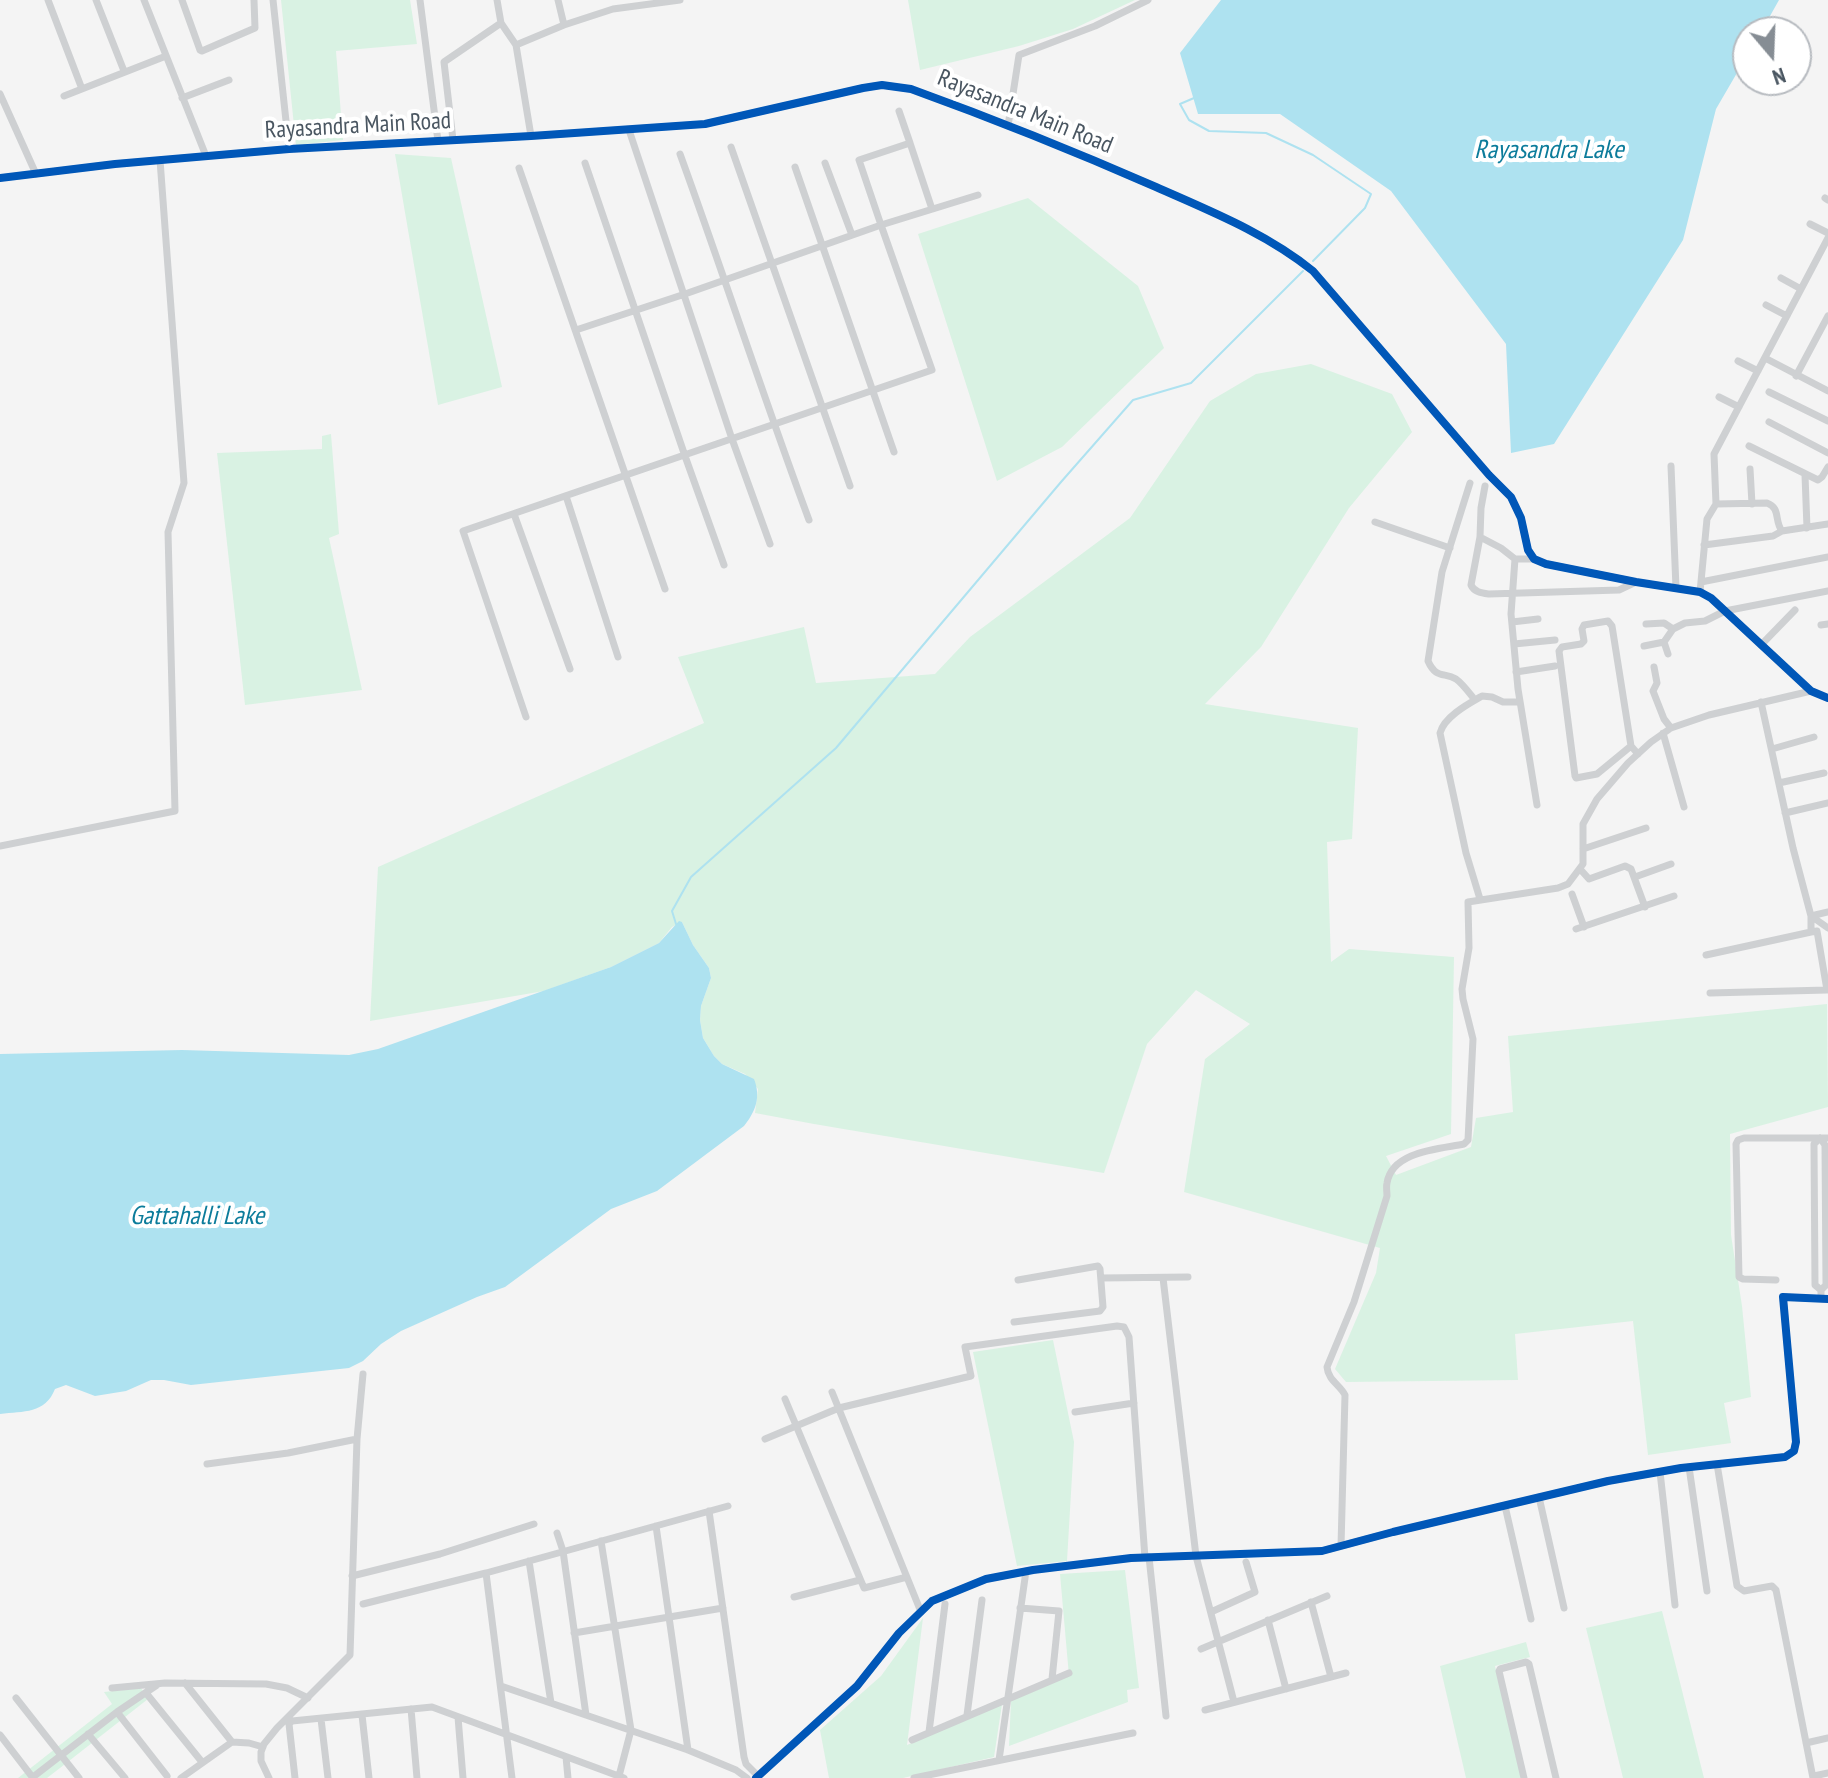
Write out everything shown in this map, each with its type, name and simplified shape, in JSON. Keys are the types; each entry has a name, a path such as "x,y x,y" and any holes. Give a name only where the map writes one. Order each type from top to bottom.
{"street":[{"path":"48,0 82,89"},
{"path":"96,0 124,71"},
{"path":"144,0 206,156"},
{"path":"182,0 202,51 254,29 255,2 273,1 289,149"},
{"path":"420,0 438,141"},
{"path":"497,0 501,23 516,45 531,136"},
{"path":"558,0 564,25"},
{"path":"516,45 564,25 635,2 680,0"},
{"path":"1008,126 1019,55 1095,26 1148,0"},
{"path":"255,17 274,14"},
{"path":"453,140 444,62 501,23"},
{"path":"64,96 166,56"},
{"path":"182,98 229,80"},
{"name":"Rayasandra Main Road","path":"0,178 115,164 289,149 705,124 882,85 911,89 1078,153 1230,220 1262,236 1313,271 1511,497 1521,518 1528,550 1534,559"},
{"path":"0,94 36,174"},
{"path":"899,111 932,209"},
{"path":"629,130 770,544"},
{"path":"526,717 463,531 932,370 859,160 910,143"},
{"path":"731,147 850,486"},
{"path":"680,154 809,520"},
{"path":"0,846 175,811 168,532 184,483 160,160"},
{"path":"585,163 724,565"},
{"path":"825,163 852,235"},
{"path":"795,167 894,452"},
{"path":"519,168 665,589"},
{"path":"576,330 881,225 978,195"},
{"path":"1700,592 1707,519 1716,504 1714,454 1828,236 1810,224"},
{"path":"1781,278 1801,289"},
{"path":"1766,305 1787,316"},
{"path":"1796,376 1828,316"},
{"path":"1765,358 1828,391"},
{"path":"1738,361 1758,371"},
{"path":"1769,392 1828,421"},
{"path":"1719,397 1739,407"},
{"path":"1769,422 1828,453"},
{"path":"1749,446 1818,480 1828,467"},
{"path":"1671,466 1676,588"},
{"path":"1750,469 1752,504"},
{"path":"1805,475 1807,528"},
{"path":"1470,483 1442,572 1428,661 1430,667 1442,676 1455,679 1475,700"},
{"path":"1485,486 1472,588 1489,594 1619,590 1636,582"},
{"path":"566,496 618,657"},
{"path":"1716,504 1773,505 1778,527 1782,531"},
{"path":"514,514 570,669"},
{"path":"1375,522 1450,548"},
{"path":"1704,545 1773,536 1782,531 1828,524"},
{"path":"1480,537 1515,559 1534,559 1636,582 1700,592 1711,598 1811,691 1828,698"},
{"path":"1701,582 1828,557"},
{"path":"1515,559 1512,622 1516,672 1537,805"},
{"path":"1644,646 1664,642 1673,629 1685,623 1705,621 1725,611 1828,591"},
{"path":"1761,645 1795,610"},
{"path":"1663,614 1664,623"},
{"path":"1512,622 1538,619"},
{"path":"1631,746 1597,774 1576,778 1559,651 1562,647 1584,641 1584,625 1608,621 1612,626 1631,746 1638,754"},
{"path":"1646,624 1664,623 1673,629"},
{"path":"1514,644 1555,640"},
{"path":"1664,642 1668,654"},
{"path":"1516,672 1555,666"},
{"path":"1654,667 1657,683 1653,691 1671,728"},
{"path":"1341,1546 1345,1395 1332,1381 1327,1367 1354,1302 1387,1196 1391,1172 1410,1156 1464,1144 1468,1140 1473,1039 1462,989 1469,948 1468,902 1568,884 1583,864 1583,824 1597,799 1638,754 1671,728 1709,715 1811,691"},
{"path":"1480,899 1463,840 1440,733 1449,719 1482,696 1503,702 1520,702"},
{"path":"1761,702 1811,916 1811,932"},
{"path":"1663,733 1684,807"},
{"path":"1772,749 1814,737"},
{"path":"1779,783 1824,773"},
{"path":"1597,774 1609,785"},
{"path":"1785,813 1828,803"},
{"path":"1583,849 1646,828"},
{"path":"1635,877 1671,864"},
{"path":"1580,869 1589,879 1625,866 1631,869 1645,907"},
{"path":"1572,894 1580,928 1674,896"},
{"path":"1811,916 1828,912"},
{"path":"1811,916 1828,928"},
{"path":"1706,955 1817,931 1827,990 1710,993"},
{"path":"1776,1280 1739,1277 1736,1144 1744,1138 1824,1138"},
{"path":"1823,1296 1815,1285 1814,1144 1824,1138"},
{"path":"1014,1322 1100,1311 1103,1307 1098,1266 1018,1280"},
{"path":"1101,1278 1188,1277"},
{"path":"1163,1278 1196,1556 1234,1702"},
{"path":"709,1511 744,1757 757,1777 857,1686 899,1633 932,1601 986,1579 1026,1571 1147,1558 1314,1552 1608,1481 1689,1467 1785,1457 1794,1451 1796,1442 1783,1297 1823,1296"},
{"path":"765,1439 839,1408 971,1376 965,1347 1124,1327 1129,1337 1147,1558 1166,1716"},
{"path":"259,1746 350,1655 357,1439 363,1374"},
{"path":"832,1392 921,1612"},
{"path":"785,1399 864,1588 907,1577"},
{"path":"1075,1412 1134,1403"},
{"path":"207,1464 288,1453 357,1439"},
{"path":"1717,1464 1737,1586 1744,1591 1772,1586 1776,1590 1814,1777 1828,1773"},
{"path":"1689,1467 1707,1591"},
{"path":"1660,1472 1675,1605"},
{"path":"1539,1497 1564,1608"},
{"path":"363,1604 728,1506"},
{"path":"1505,1506 1531,1619"},
{"path":"352,1576 440,1554 534,1524"},
{"path":"656,1526 688,1750"},
{"path":"557,1533 563,1551 586,1715"},
{"path":"295,1778 289,1724 292,1721 432,1707 621,1777 631,1730 601,1541"},
{"path":"529,1561 551,1703"},
{"path":"1211,1612 1255,1592 1246,1562"},
{"path":"999,1760 1026,1571"},
{"path":"486,1573 512,1778"},
{"path":"794,1597 860,1580"},
{"path":"1201,1649 1327,1596"},
{"path":"967,1715 982,1600"},
{"path":"1311,1602 1331,1677"},
{"path":"929,1732 945,1604"},
{"path":"574,1633 723,1608"},
{"path":"1020,1608 1059,1611 1052,1679"},
{"path":"1268,1620 1286,1689"},
{"path":"1524,1778 1499,1670 1526,1662 1529,1664 1556,1778"},
{"path":"912,1740 1069,1673"},
{"path":"1205,1710 1346,1673"},
{"path":"112,1688 185,1683 266,1684 308,1698"},
{"path":"185,1683 232,1742"},
{"path":"0,1735 33,1778 117,1712 159,1684"},
{"path":"501,1686 688,1750 736,1770 747,1778"},
{"path":"146,1693 202,1762"},
{"path":"16,1698 79,1778"},
{"path":"411,1709 417,1778"},
{"path":"117,1712 166,1777"},
{"path":"362,1715 369,1778"},
{"path":"458,1717 463,1778"},
{"path":"321,1719 328,1778"},
{"path":"914,1778 1133,1733"},
{"path":"88,1734 125,1778"},
{"path":"1806,1743 1828,1738"},
{"path":"181,1778 232,1742 259,1746"},
{"path":"259,1746 261,1761 269,1778"},
{"path":"566,1757 568,1778"}],"green space":[{"path":"281,0 410,0 417,44 336,51 343,140 296,145"},
{"path":"908,0 1135,0 1073,29 1019,46 920,70"},
{"path":"395,154 451,158 502,387 438,405"},
{"path":"1028,198 1138,286 1164,348 1062,447 997,481 918,234"},
{"path":"1311,364 1392,394 1412,432 1349,508 1261,647 1205,704 1358,728 1352,839 1327,842 1331,962 1349,949 1454,957 1451,1134 1386,1156 1396,1175 1471,1147 1476,1118 1513,1112 1508,1036 1827,1004 1828,1107 1730,1134 1731,1235 1751,1397 1724,1403 1731,1443 1648,1455 1633,1321 1515,1334 1518,1380 1346,1382 1335,1369 1376,1273 1380,1248 1184,1192 1205,1059 1250,1024 1196,990 1147,1044 1104,1173 755,1113 758,1089 745,1074 722,1064 703,1038 701,1006 711,978 709,968 682,922 672,927 659,943 611,967 544,991 370,1021 378,867 704,723 678,657 804,627 816,683 935,674 970,637 1130,518 1210,401 1256,374"},
{"path":"331,434 339,534 329,538 362,690 245,705 217,453 322,449 322,436"},
{"path":"1053,1340 1074,1442 1067,1561 1017,1566 973,1352"},
{"path":"1125,1570 1139,1688 1127,1690 1128,1702 1009,1746 1011,1700 1069,1676 1060,1574"},
{"path":"1662,1611 1704,1778 1623,1778 1586,1628"},
{"path":"923,1618 907,1745 1002,1704 994,1757 903,1778 829,1778 820,1730 881,1676"},
{"path":"1526,1642 1530,1657 1495,1666 1521,1778 1466,1778 1440,1666"},
{"path":"141,1688 148,1699 47,1778 18,1778 112,1704 104,1692"}],"water":[{"name":"Rayasandra Lake","path":"1221,0 1779,0 1770,16 1732,16 1732,82 1716,109 1683,240 1554,444 1511,453 1506,344 1391,191 1280,114 1198,114 1180,53"},
{"name":"Gattahalli Lake","path":"679,921 709,968 711,978 701,1006 703,1038 722,1064 754,1079 757,1098 752,1115 744,1126 657,1191 611,1209 505,1287 401,1331 363,1361 349,1368 191,1385 151,1380 126,1391 95,1396 66,1385 55,1389 40,1407 0,1414 0,1054 182,1050 349,1055 378,1049 611,967 659,943"}],"waterway":[{"path":"1194,98 1180,104 1189,120 1209,131 1266,133 1313,155 1371,194 1365,208 1313,261"},
{"path":"676,924 672,911 691,877 836,748 1133,400 1191,383 1303,271"}],"cycle path":[{"path":"0,178 115,164 289,149 705,124 863,88 882,85 911,89 1035,136 1156,187 1237,224 1295,257 1313,271 1511,497 1521,518 1528,550 1534,559 1636,582 1700,592 1711,598 1811,691 1828,698"},
{"path":"756,1778 857,1686 899,1633 932,1601 986,1579 1131,1558 1322,1551 1608,1481 1681,1468 1785,1457 1794,1451 1796,1442 1783,1297 1828,1299"}]}
